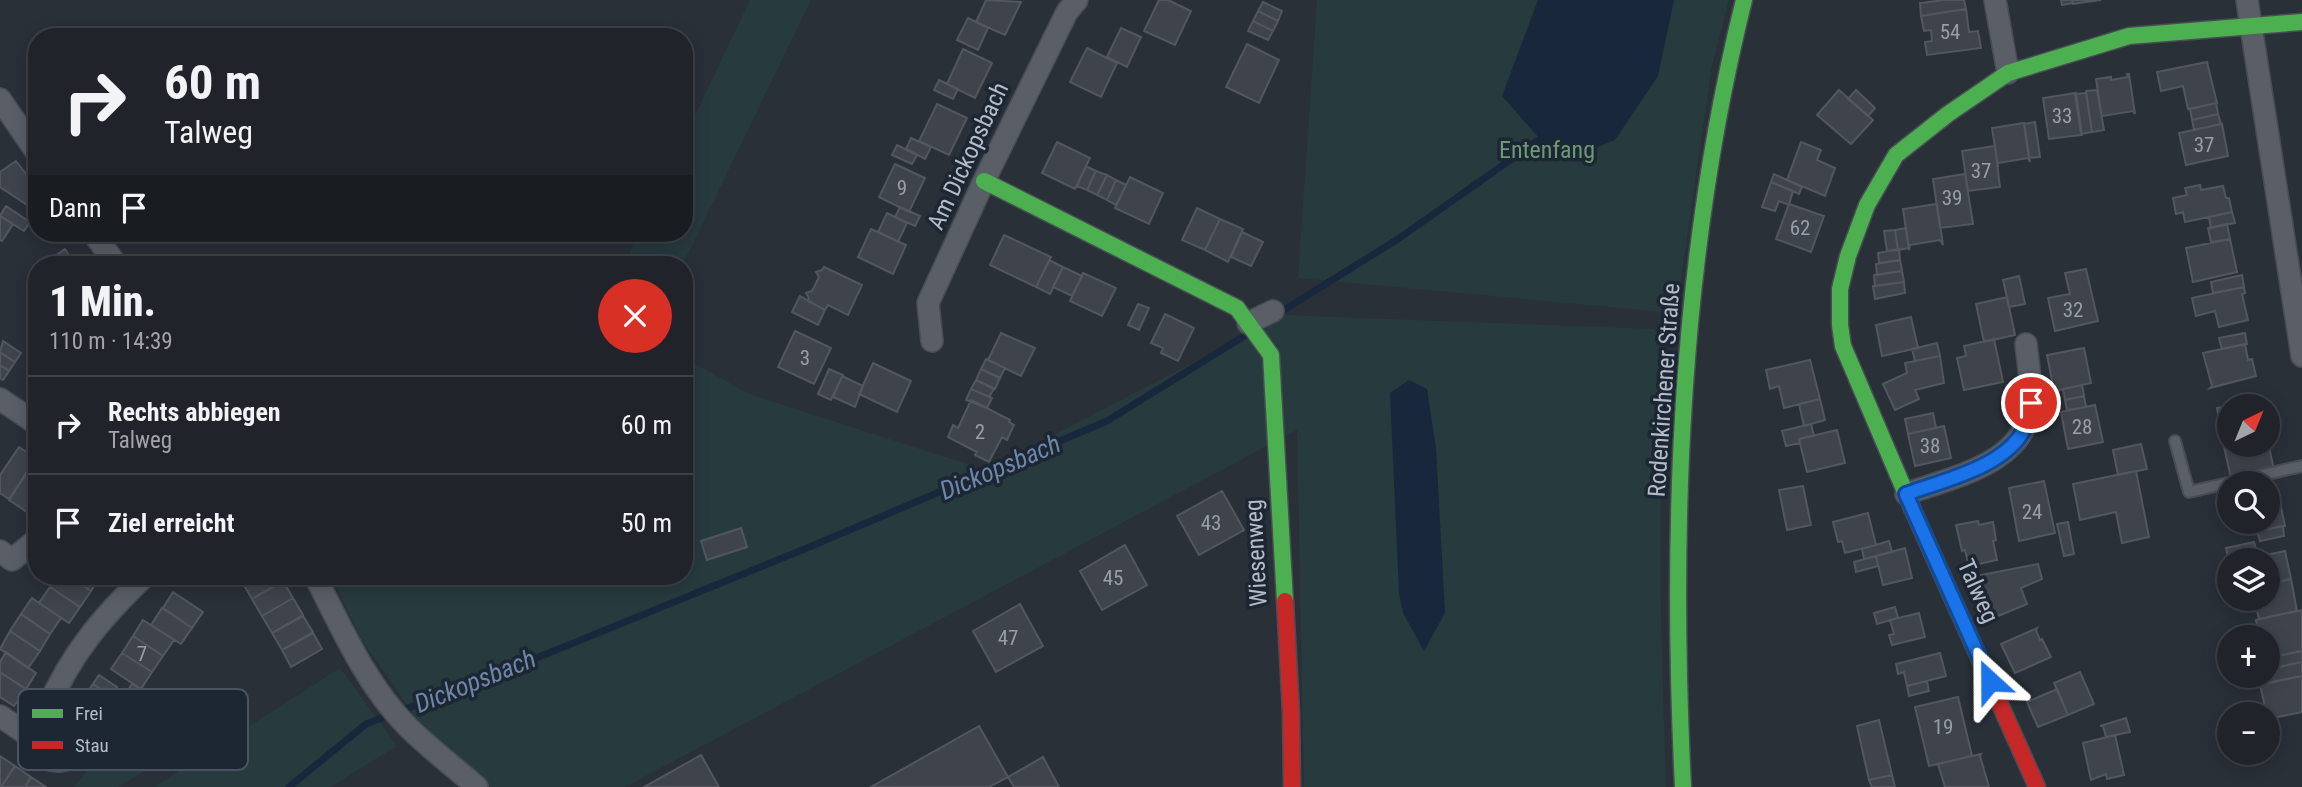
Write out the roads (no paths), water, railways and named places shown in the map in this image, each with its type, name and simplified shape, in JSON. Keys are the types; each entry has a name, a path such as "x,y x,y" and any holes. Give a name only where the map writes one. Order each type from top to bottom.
{"street":[{"name":"Am Dickopsbach","path":"932,341 928,303 1067,12 1077,0"},
{"name":"Rodenkirchener Straße","path":"1683,787 1677,692 1676,544 1686,367 1699,247 1727,63 1744,0"},
{"path":"1995,0 2008,73"},
{"path":"2247,0 2302,356"},
{"name":"Talweg","path":"2037,787 1881,440 1843,346 1840,289 1848,256 1867,205 1896,155 1948,114 2008,73 2129,36 2302,22"},
{"path":"0,99 28,140"},
{"name":"Wiesenweg","path":"984,181 1237,308 1271,355 1291,713 1292,787"},
{"path":"1252,328 1273,311"},
{"path":"1906,494 1983,466 2010,449 2026,426 2031,403 2026,344"},
{"path":"0,399 28,418"},
{"path":"0,551 12,560 28,547"},
{"path":"55,689 85,640 136,585"},
{"path":"319,585 354,652 384,698 407,726 477,787"},
{"path":"0,716 18,728"}],"lane":[{"path":"2175,441 2189,492 2302,466"}],"water":[{"path":"1538,0 1674,0 1658,76 1615,140 1569,159 1540,139 1502,96"},
{"path":"1409,380 1427,389 1436,448 1445,613 1424,651 1403,613 1399,594 1390,393"}],"waterway":[{"name":"Dickopsbach","path":"1276,315 1398,239 1540,139 1543,133"},
{"name":"Dickopsbach","path":"289,787 366,724 492,676 807,548 1107,421 1249,333"}],"park label":[{"name":"Entenfang","path":"1547,150"}]}
